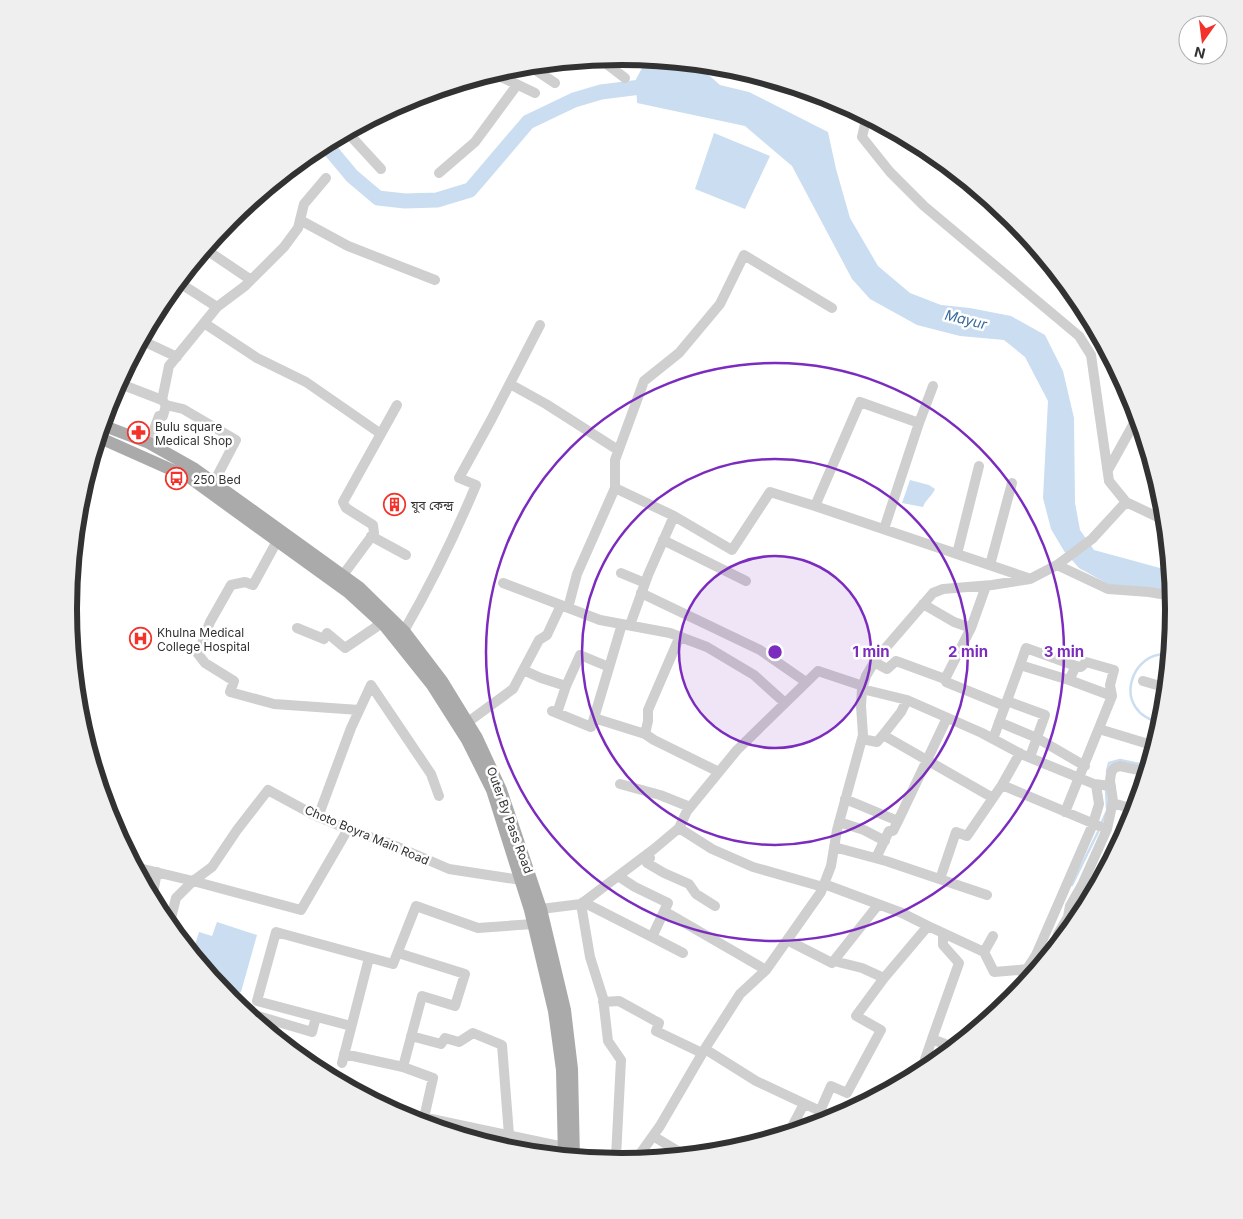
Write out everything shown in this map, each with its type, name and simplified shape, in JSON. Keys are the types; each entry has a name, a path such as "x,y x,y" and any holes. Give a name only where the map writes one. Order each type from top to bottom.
{"main road":[{"name":"Outer By Pass Road","path":"108,427 149,443 195,469 359,587 404,631 442,681 468,722 502,790 541,909 565,1010 572,1069 574,1152"},
{"name":"Outer By Pass Road","path":"104,440 190,478 350,594 382,623 432,685 466,740 492,790 533,924 554,1012 562,1070 564,1151"}],"street":[{"path":"609,65 625,78"},
{"path":"538,72 556,83"},
{"path":"503,78 535,93"},
{"path":"439,173 475,142 517,85"},
{"path":"865,123 862,137 890,172 924,206 1079,336 1091,355 1109,482 1126,502 1158,517"},
{"path":"351,137 381,169"},
{"path":"149,443 159,416 163,416 169,366 217,307 251,280 284,247 298,228 304,204 326,178"},
{"path":"300,220 348,246 436,280"},
{"path":"210,252 251,280"},
{"path":"468,722 512,689 539,640 548,635 565,607 577,574 615,488 615,460 644,381 679,353 720,304 744,255 832,308"},
{"path":"184,286 217,307"},
{"path":"204,323 257,358 306,382 381,434"},
{"path":"404,631 425,594 476,485 459,478 540,325"},
{"path":"147,343 177,356"},
{"path":"510,384 546,404 618,450"},
{"path":"125,386 183,410 236,440 214,482"},
{"path":"884,529 933,386"},
{"path":"815,506 860,402 919,423"},
{"path":"343,575 374,533 373,525 346,508 343,502 397,406"},
{"path":"1108,470 1133,424"},
{"path":"957,554 979,466"},
{"path":"990,566 1012,483"},
{"path":"615,488 674,516 732,550 770,492 1030,579"},
{"path":"640,1153 740,994 766,970 823,886 831,866 839,822 862,739 863,687 866,676 874,662 933,592 943,588 986,586 1030,579 1061,562 1092,539 1126,502"},
{"path":"610,667 580,655 555,712 591,727 610,667 626,625 674,516"},
{"path":"371,536 406,555"},
{"path":"663,540 746,581"},
{"path":"277,541 253,585 245,582 231,585 210,622 198,654 205,662 234,681 230,692 274,704 359,710"},
{"path":"1061,562 1108,589 1166,595"},
{"path":"621,573 643,588 760,650 806,682"},
{"path":"503,584 600,620 670,633 707,647 754,675 785,703"},
{"path":"945,679 971,628 986,586"},
{"path":"923,604 954,622 971,628"},
{"path":"297,628 324,639 327,633 345,648 382,623"},
{"path":"645,734 648,710 680,636"},
{"path":"993,739 1026,648 1081,668 1086,662 1114,670 1110,684 1112,696 1065,812"},
{"path":"874,662 887,669 896,661 945,679 946,682 1045,715 1030,758"},
{"path":"1020,665 1112,696"},
{"path":"1069,680 1076,666"},
{"path":"523,670 540,678 566,686"},
{"path":"541,909 582,903 678,828 690,808 737,750 818,671 906,700 993,739 1030,758 1098,785 1111,786"},
{"path":"1144,681 1160,686"},
{"path":"318,816 351,728 371,685 431,774 439,796"},
{"path":"862,739 877,742 901,712 906,700"},
{"path":"594,718 645,734 719,772"},
{"path":"876,858 889,831 893,831 947,718"},
{"path":"999,722 1037,738 1085,766"},
{"path":"1099,729 1149,744"},
{"path":"884,735 993,798"},
{"path":"940,879 956,832 967,836 1002,785 1020,753"},
{"path":"1072,915 1070,906 1082,885 1107,829 1112,802 1111,773 1114,768 1120,766 1141,771"},
{"path":"620,784 660,795 690,808"},
{"path":"1002,785 1107,829"},
{"path":"678,828 712,849 753,868 823,886 902,913 984,952 994,972 1018,970 1028,968 1036,955 1095,824 1099,804 1098,785"},
{"name":"Choto Boyra Main Road","path":"172,916 176,898 193,881 212,867 237,830 268,790 318,816 449,869 520,880"},
{"path":"845,799 898,821"},
{"path":"1112,802 1129,808"},
{"path":"839,822 864,830 885,841"},
{"path":"143,869 300,910 348,829"},
{"path":"834,846 987,895"},
{"path":"647,854 650,858 647,863 689,884 696,894 715,906"},
{"path":"154,888 157,872"},
{"path":"618,876 668,903 652,937 654,938"},
{"path":"582,903 683,953"},
{"path":"582,903 590,957 603,1002 608,1041 621,1060 616,1154"},
{"path":"787,940 832,963 878,904"},
{"path":"352,1026 257,1001 276,932 393,964 416,906 478,928 533,924"},
{"path":"664,911 766,970"},
{"path":"820,1111 831,1086 847,1093 881,1030 856,1016 884,978 928,926"},
{"path":"924,1062 959,963 943,944 943,933"},
{"path":"984,952 993,936"},
{"path":"398,953 465,974 455,1006 422,996 403,1067"},
{"path":"369,958 343,1059 403,1067 433,1078 424,1117"},
{"path":"834,960 862,968 884,978"},
{"path":"1018,970 1027,974"},
{"path":"603,1002 619,1001 659,1023 656,1031 703,1051 756,1081 827,1114"},
{"path":"259,1016 312,1032 316,1017"},
{"path":"411,1036 441,1044 445,1038 459,1042 473,1033 502,1045 509,1135"},
{"path":"932,1039 947,1045"},
{"path":"792,1126 804,1104"},
{"path":"430,1119 509,1135 557,1150"},
{"path":"653,1136 677,1151"}],"water":[{"name":"Mayur","path":"643,66 705,72 720,85 749,92 828,132 850,218 878,266 910,293 941,305 970,308 1011,316 1045,335 1063,371 1074,418 1075,503 1080,530 1094,550 1164,569 1165,589 1110,585 1079,568 1064,551 1051,529 1043,498 1048,401 1025,357 1004,340 960,336 917,325 870,299 852,279 792,166 745,126 637,103 636,79"},
{"path":"714,133 770,156 745,209 695,189"},
{"path":"910,480 929,485 935,489 923,507 902,503"},
{"path":"217,922 257,935 241,992 233,991 194,947 199,932 212,936"}],"waterway":[{"path":"330,150 352,176 378,198 405,201 437,200 470,190 528,122 574,100 601,92 657,85"},
{"path":"1155,720 1145,717 1135,707 1131,695 1132,682 1137,670 1145,661 1157,655 1164,655"},
{"path":"1107,771 1109,763 1120,760 1143,765"},
{"path":"1106,789 1107,808"},
{"path":"1101,824 1106,813"},
{"path":"1072,885 1099,830"}],"place":[{"name":"Bulu square Medical Shop","path":"139,433"},
{"name":"250 Bed","path":"177,479"},
{"name":"যুব কেন্দ্র","path":"395,505"},
{"name":"Khulna Medical College Hospital","path":"141,639"}]}
